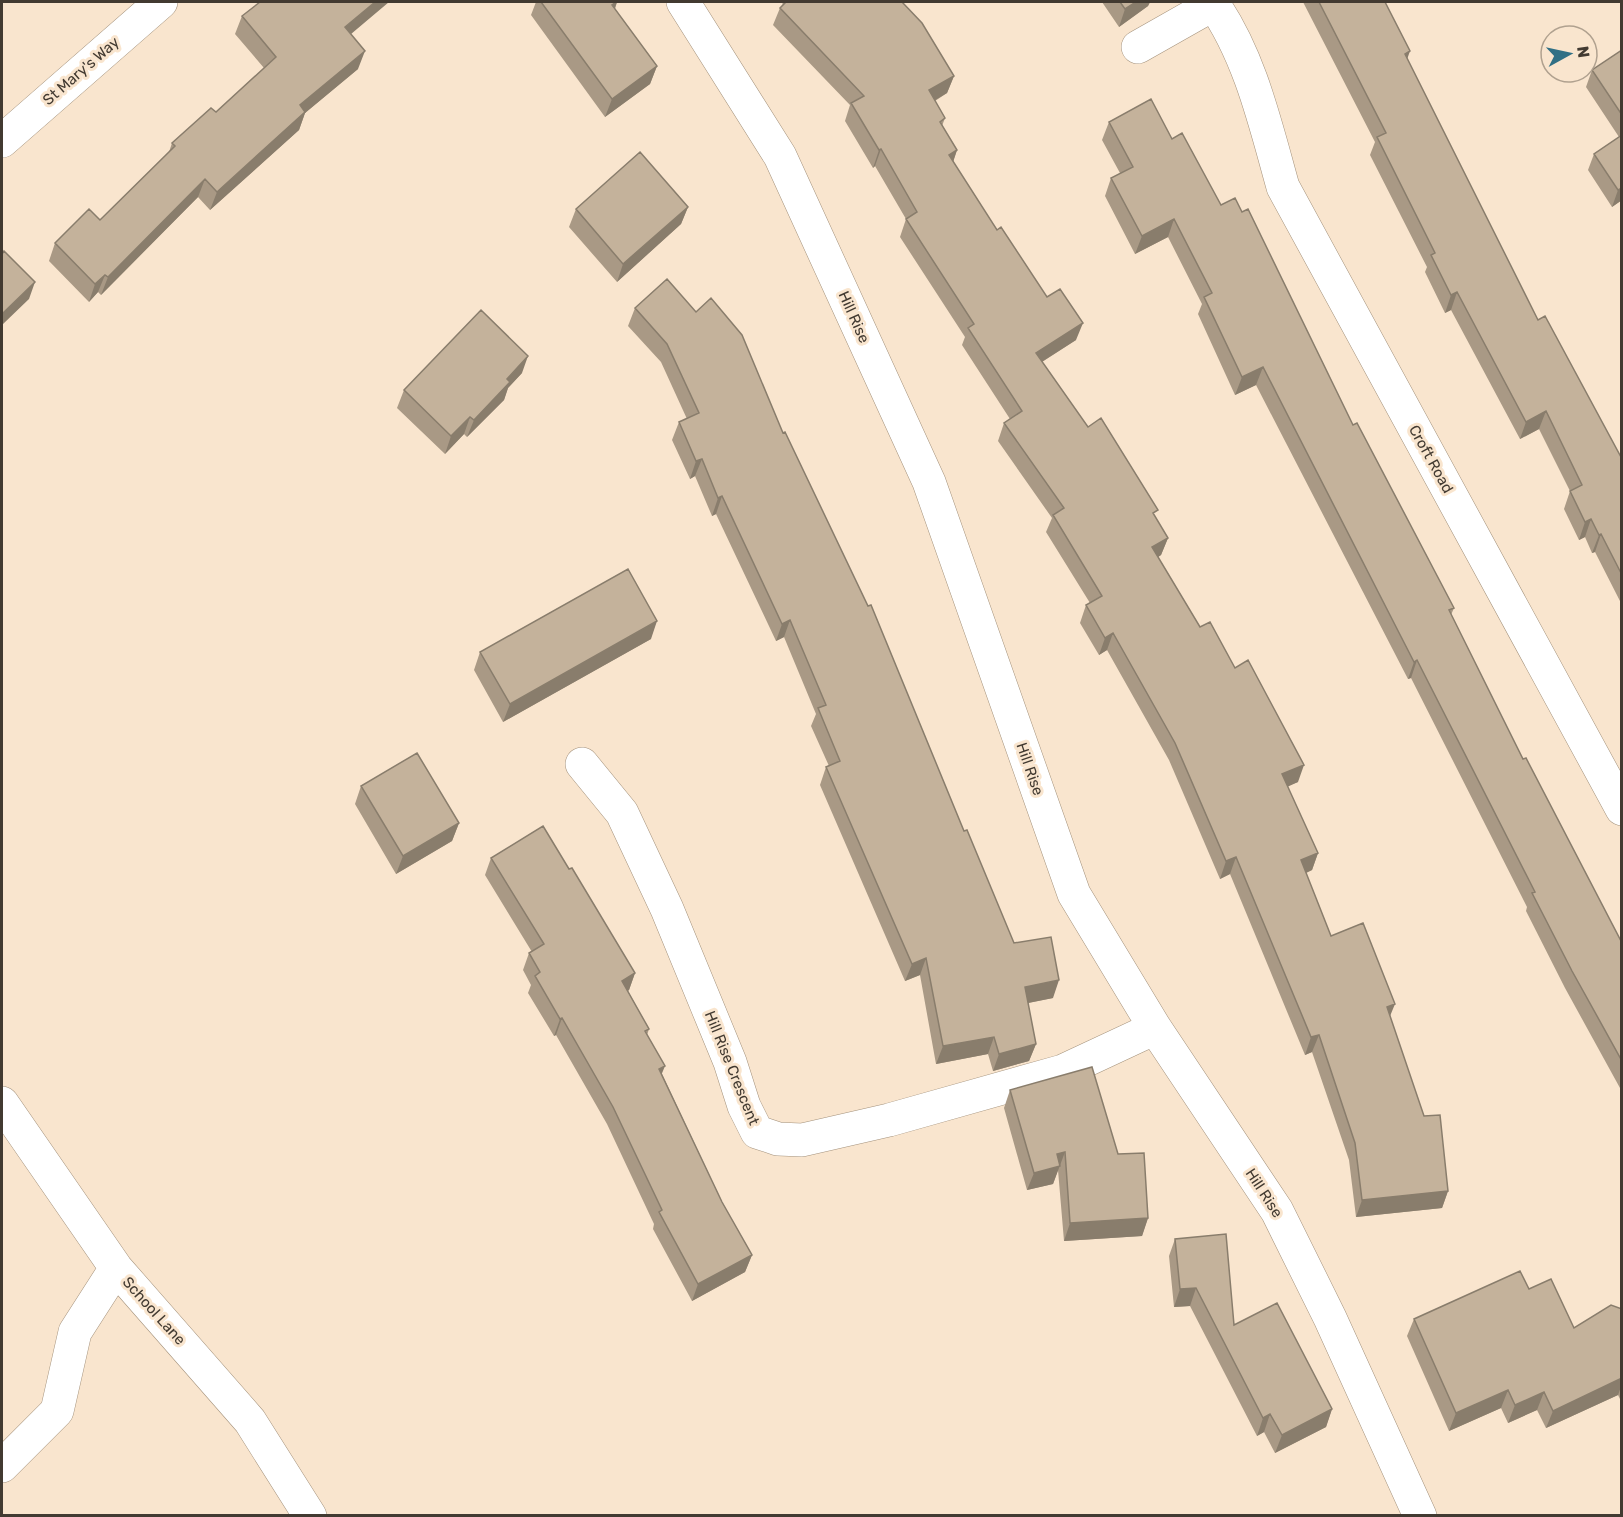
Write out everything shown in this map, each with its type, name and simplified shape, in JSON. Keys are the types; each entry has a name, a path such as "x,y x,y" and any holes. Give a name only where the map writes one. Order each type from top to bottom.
{"street":[{"name":"St Mary's Way","path":"2,141 161,2"},
{"name":"Hill Rise","path":"683,2 780,156 929,482 1074,894 1155,1028 1277,1211 1330,1318 1420,1515"},
{"path":"1138,47 1213,3"},
{"name":"Croft Road","path":"1213,3 1231,29 1258,102 1283,186 1622,808"},
{"name":"Hill Rise Crescent","path":"582,764 622,813 667,909 730,1062 744,1106 757,1132 778,1139 802,1140 889,1120 1063,1071 1155,1028"},
{"name":"School Lane","path":"2,1103 116,1268 250,1421 310,1515"},
{"path":"2,1467 57,1411 75,1332 116,1268"}],"building":[{"path":"260,2 375,2 345,27 365,51 300,105 305,112 217,192 205,179 108,277 105,275 95,284 55,243 89,209 100,220 175,146 172,143 211,108 216,112 276,57 242,16"},
{"path":"541,2 616,2 612,5 657,66 612,99"},
{"path":"786,2 902,2 922,23 954,76 929,90 945,118 940,122 957,150 949,155 997,230 1001,227 1047,297 1060,289 1083,323 1036,353 1088,427 1101,418 1158,510 1153,513 1168,538 1152,547 1200,627 1210,622 1235,668 1248,660 1304,765 1282,774 1318,853 1301,860 1331,936 1363,923 1395,1004 1387,1007 1424,1116 1440,1115 1448,1191 1362,1200 1355,1143 1319,1035 1311,1037 1236,857 1226,861 1175,743 1113,633 1105,638 1086,605 1102,596 1053,515 1064,508 1004,423 1022,411 968,328 974,324 906,219 917,212 881,149 879,150 851,103 864,96 780,8"},
{"path":"1120,2 1136,2 1125,9"},
{"path":"1319,2 1385,2 1410,51 1405,54 1538,320 1545,316 1622,459 1622,575 1601,534 1599,535 1591,519 1585,522 1570,491 1582,485 1546,411 1526,422 1457,292 1451,295 1431,255 1435,253 1377,137 1386,133"},
{"path":"1622,50 1622,115 1599,80 1599,65"},
{"path":"1151,99 1172,139 1182,133 1221,205 1235,198 1242,212 1248,209 1353,425 1357,423 1454,608 1449,610 1523,759 1526,758 1622,943 1622,1061 1572,971 1532,893 1535,892 1417,660 1414,662 1263,367 1242,377 1204,297 1212,293 1174,219 1142,236 1111,178 1133,167 1109,122"},
{"path":"1622,135 1622,188 1618,190 1594,154"},
{"path":"640,152 688,207 623,264 576,209"},
{"path":"4,251 35,282 2,314 2,254"},
{"path":"667,279 696,312 711,298 742,335 783,433 785,432 868,606 871,605 964,831 967,830 1014,943 1051,937 1059,980 1025,987 1036,1044 999,1054 994,1037 943,1046 926,958 912,964 826,767 840,761 818,708 826,705 790,620 782,624 722,496 718,498 702,459 696,461 679,422 699,413 667,344 635,308"},
{"path":"481,310 528,356 507,379 510,382 474,420 470,417 451,436 404,390"},
{"path":"628,569 657,621 510,704 480,652"},
{"path":"417,753 459,823 403,856 361,786"},
{"path":"543,826 569,869 572,868 635,973 622,981 649,1029 645,1031 665,1066 659,1069 722,1202 752,1255 698,1284 659,1212 662,1210 613,1107 535,976 540,972 529,953 544,944 491,858"},
{"path":"1092,1067 1118,1154 1144,1153 1148,1218 1070,1223 1065,1152 1057,1154 1060,1166 1034,1173 1010,1090"},
{"path":"1226,1234 1234,1325 1277,1303 1332,1409 1282,1435 1270,1414 1263,1418 1196,1288 1180,1289 1175,1239"},
{"path":"1520,1271 1529,1289 1551,1279 1574,1328 1611,1305 1622,1309 1622,1378 1553,1411 1544,1392 1515,1405 1508,1390 1456,1413 1414,1319"}]}
